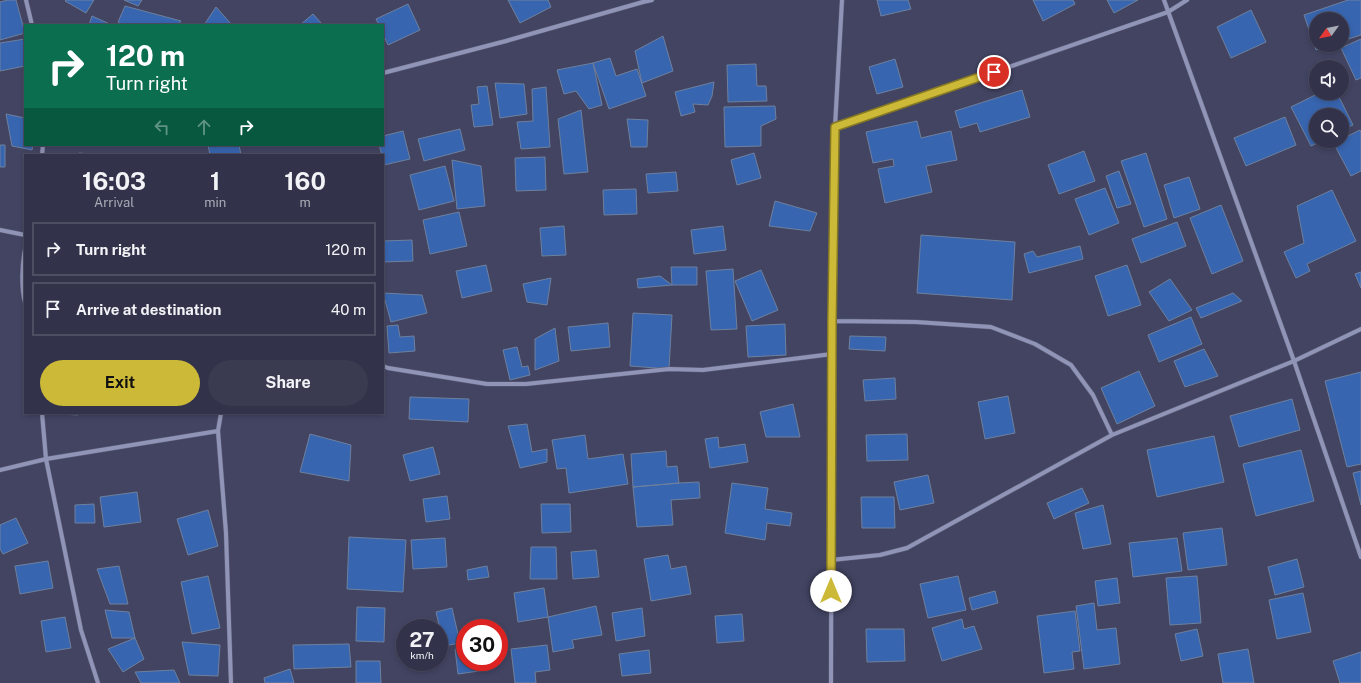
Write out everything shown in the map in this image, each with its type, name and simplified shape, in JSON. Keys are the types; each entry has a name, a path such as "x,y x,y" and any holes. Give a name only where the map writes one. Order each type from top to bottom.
{"street":[{"path":"26,0 32,24"},
{"path":"384,73 652,0"},
{"path":"831,683 832,321 835,127 842,0"},
{"path":"1164,0 1294,361 1361,557"},
{"path":"835,127 1168,12 1187,0"},
{"path":"0,230 24,235"},
{"path":"24,256 24,298"},
{"path":"832,321 916,322 991,327 1035,344 1070,365 1093,395 1112,435"},
{"path":"831,560 880,555 907,548 1112,435 1294,361 1361,329"},
{"path":"384,366 487,384 526,384 669,369 703,370 832,354"},
{"path":"42,414 46,459 81,630 98,683"},
{"path":"221,414 218,431 226,533 231,683"},
{"path":"0,470 46,459 218,431"}],"building":[{"path":"16,0 24,33 0,40 0,2"},
{"path":"94,0 86,13 65,1"},
{"path":"124,0 142,0 138,6"},
{"path":"508,0 548,0 551,7 520,23"},
{"path":"877,0 908,0 911,9 881,16"},
{"path":"1033,0 1073,0 1075,4 1043,21"},
{"path":"1107,0 1138,0 1114,13"},
{"path":"1348,0 1361,0 1361,35 1349,39 1349,12 1313,12"},
{"path":"408,4 420,30 388,45 384,36 384,24 378,24 376,19"},
{"path":"125,6 181,21 179,24 121,24 118,22"},
{"path":"216,7 231,24 205,24"},
{"path":"1251,10 1266,42 1231,58 1217,27"},
{"path":"1309,13 1309,30 1304,15"},
{"path":"313,14 322,24 301,24"},
{"path":"92,16 110,24 89,24"},
{"path":"663,36 673,71 642,83 635,51"},
{"path":"24,39 24,66 0,71 0,43"},
{"path":"1361,39 1361,78 1356,80 1349,65 1349,60 1347,60 1343,52 1349,52 1349,44"},
{"path":"610,58 616,76 637,69 646,96 609,109 593,63"},
{"path":"895,59 903,87 877,94 869,67"},
{"path":"593,63 602,105 589,109 576,91 564,94 557,70"},
{"path":"756,64 757,86 766,86 767,101 728,102 727,65"},
{"path":"714,82 712,96 708,105 693,104 695,112 681,116 675,92"},
{"path":"495,83 524,84 527,114 500,118"},
{"path":"487,86 493,125 474,127 471,105 479,104 477,87"},
{"path":"546,87 550,147 521,149 517,122 533,121 532,89"},
{"path":"1022,90 1030,117 980,132 977,123 960,128 955,111"},
{"path":"1309,98 1309,100 1340,100 1344,108 1309,108 1309,142 1291,107"},
{"path":"775,106 776,119 761,126 761,146 725,147 724,107"},
{"path":"581,110 588,172 564,174 558,119"},
{"path":"6,114 24,118 24,146 33,146 32,150 12,146"},
{"path":"1285,117 1296,145 1246,166 1234,138"},
{"path":"1349,117 1353,125 1349,127"},
{"path":"627,119 648,120 647,147 631,147"},
{"path":"917,121 921,138 951,131 957,160 926,166 932,192 885,203 878,169 894,166 893,159 873,163 866,132"},
{"path":"460,129 465,150 424,161 418,139"},
{"path":"1360,130 1361,171 1351,176 1336,148 1349,148 1349,136"},
{"path":"403,131 410,159 384,165 384,154 382,154 379,146 384,146 384,136"},
{"path":"0,145 5,145 5,167 0,167"},
{"path":"208,146 239,146 241,154 210,154"},
{"path":"1084,151 1095,181 1059,194 1048,165"},
{"path":"754,153 761,178 737,185 731,160"},
{"path":"1146,153 1167,219 1144,227 1121,161"},
{"path":"545,157 546,190 516,191 515,158"},
{"path":"452,160 481,166 485,206 457,209"},
{"path":"445,166 454,201 419,210 410,175"},
{"path":"1119,171 1131,204 1117,208 1106,176"},
{"path":"676,172 678,191 648,193 646,174"},
{"path":"1189,177 1200,209 1174,218 1164,185"},
{"path":"1105,188 1119,223 1089,235 1075,199"},
{"path":"636,189 637,214 604,215 603,190"},
{"path":"1332,190 1356,241 1307,264 1310,271 1296,278 1284,252 1304,243 1297,206"},
{"path":"775,201 817,213 810,231 769,226"},
{"path":"1221,205 1243,261 1212,274 1190,218"},
{"path":"459,212 467,246 430,254 423,220"},
{"path":"1177,222 1186,246 1141,263 1132,239"},
{"path":"564,226 566,255 542,256 540,228"},
{"path":"723,226 726,250 694,254 691,230"},
{"path":"921,235 1015,242 1012,300 917,293"},
{"path":"412,240 413,261 384,262 384,241"},
{"path":"1080,246 1083,259 1029,273 1024,254 1033,251 1037,257"},
{"path":"486,265 492,291 462,298 456,271"},
{"path":"1127,265 1141,305 1108,316 1095,276"},
{"path":"671,267 697,267 697,285 672,285"},
{"path":"733,269 737,329 711,330 706,271"},
{"path":"761,270 778,310 752,321 735,281"},
{"path":"1361,272 1361,288 1355,274"},
{"path":"660,276 672,285 638,288 637,279"},
{"path":"551,278 547,305 527,302 523,284"},
{"path":"1170,279 1192,310 1169,321 1149,292"},
{"path":"384,293 422,295 427,313 391,322"},
{"path":"1233,293 1242,301 1201,318 1196,308"},
{"path":"633,313 672,315 669,369 630,366"},
{"path":"1191,317 1202,344 1159,362 1148,335"},
{"path":"608,323 610,347 571,351 568,327"},
{"path":"785,324 786,355 748,357 746,326"},
{"path":"398,325 400,337 414,336 415,351 389,353 387,326"},
{"path":"555,328 559,361 535,370 535,339"},
{"path":"850,336 886,337 885,351 849,349"},
{"path":"517,347 522,367 528,366 530,375 510,380 503,350"},
{"path":"1204,349 1218,376 1185,387 1174,361"},
{"path":"1139,371 1155,406 1117,424 1101,388"},
{"path":"1361,372 1361,464 1347,467 1325,381"},
{"path":"895,378 896,399 865,401 863,380"},
{"path":"1008,396 1015,433 985,439 978,402"},
{"path":"410,397 469,399 468,422 409,419"},
{"path":"1292,399 1300,430 1239,447 1230,416"},
{"path":"793,404 800,437 766,437 760,412"},
{"path":"527,424 532,452 547,449 547,462 520,468 508,426"},
{"path":"310,434 351,445 349,481 300,472"},
{"path":"907,434 908,460 867,461 866,435"},
{"path":"585,435 588,459 623,454 628,484 569,493 566,468 557,469 552,440"},
{"path":"1214,436 1224,482 1157,497 1147,450"},
{"path":"718,437 719,448 745,444 748,462 710,468 705,439"},
{"path":"433,447 440,474 410,481 403,455"},
{"path":"1301,450 1314,501 1256,516 1243,464"},
{"path":"666,451 667,467 677,466 679,483 633,487 631,454"},
{"path":"1361,471 1361,505 1353,473"},
{"path":"928,475 934,503 900,510 894,482"},
{"path":"699,482 700,498 671,500 673,525 637,527 633,487"},
{"path":"732,483 768,488 765,509 792,513 790,526 767,523 765,540 725,533"},
{"path":"1082,488 1089,503 1054,519 1047,503"},
{"path":"137,492 141,522 104,527 100,497"},
{"path":"447,496 450,519 426,522 423,499"},
{"path":"861,497 894,497 895,528 862,528"},
{"path":"94,504 95,523 75,523 75,505"},
{"path":"541,504 570,504 571,532 542,533"},
{"path":"1103,505 1111,544 1083,549 1075,513"},
{"path":"208,510 218,546 188,555 177,519"},
{"path":"16,518 28,543 3,554 0,549 0,525"},
{"path":"1222,528 1227,565 1188,570 1183,533"},
{"path":"349,537 406,540 403,592 347,589"},
{"path":"445,538 447,567 413,569 411,540"},
{"path":"1177,538 1182,571 1133,577 1129,543"},
{"path":"531,547 556,547 557,579 530,579"},
{"path":"596,550 599,577 573,579 571,552"},
{"path":"668,555 671,569 686,566 691,594 651,601 644,559"},
{"path":"1297,559 1304,587 1275,595 1268,567"},
{"path":"48,561 53,588 20,594 15,566"},
{"path":"119,566 128,604 110,604 97,569"},
{"path":"487,566 489,577 468,580 467,570"},
{"path":"208,576 220,628 192,634 181,582"},
{"path":"958,576 966,610 928,618 920,584"},
{"path":"1197,576 1201,623 1170,625 1166,578"},
{"path":"1117,578 1120,603 1098,606 1095,581"},
{"path":"544,588 548,617 518,622 514,593"},
{"path":"995,591 998,603 972,610 969,598"},
{"path":"1303,593 1311,632 1277,639 1269,600"},
{"path":"1094,603 1097,630 1116,628 1120,664 1084,669 1076,606"},
{"path":"596,606 602,635 572,640 574,648 553,652 548,617"},
{"path":"357,607 385,608 384,642 356,641"},
{"path":"452,608 456,626 456,644 448,645 448,619 438,619 436,612"},
{"path":"642,608 645,636 616,641 612,613"},
{"path":"105,610 129,612 135,638 112,638"},
{"path":"1075,611 1080,651 1072,652 1074,669 1044,673 1037,616"},
{"path":"742,614 744,641 717,643 715,616"},
{"path":"65,617 71,648 46,652 41,621"},
{"path":"962,619 964,629 974,626 982,649 942,661 932,628"},
{"path":"866,629 904,629 905,661 867,662"},
{"path":"1197,629 1203,656 1181,661 1175,634"},
{"path":"135,638 144,659 123,672 108,649"},
{"path":"182,642 220,645 218,676 189,675"},
{"path":"349,644 351,667 294,669 293,645"},
{"path":"547,645 550,670 535,672 536,683 515,683 511,649"},
{"path":"1248,649 1254,683 1223,683 1218,654"},
{"path":"649,650 651,673 622,676 619,654"},
{"path":"1361,652 1361,683 1340,683 1333,661"},
{"path":"356,661 380,661 381,683 356,683"},
{"path":"290,669 294,683 265,683 264,678"},
{"path":"174,670 180,683 141,683 135,672"},
{"path":"458,671 479,671 458,674"}],"route":[{"path":"831,591 832,321 835,127 994,72"}]}
